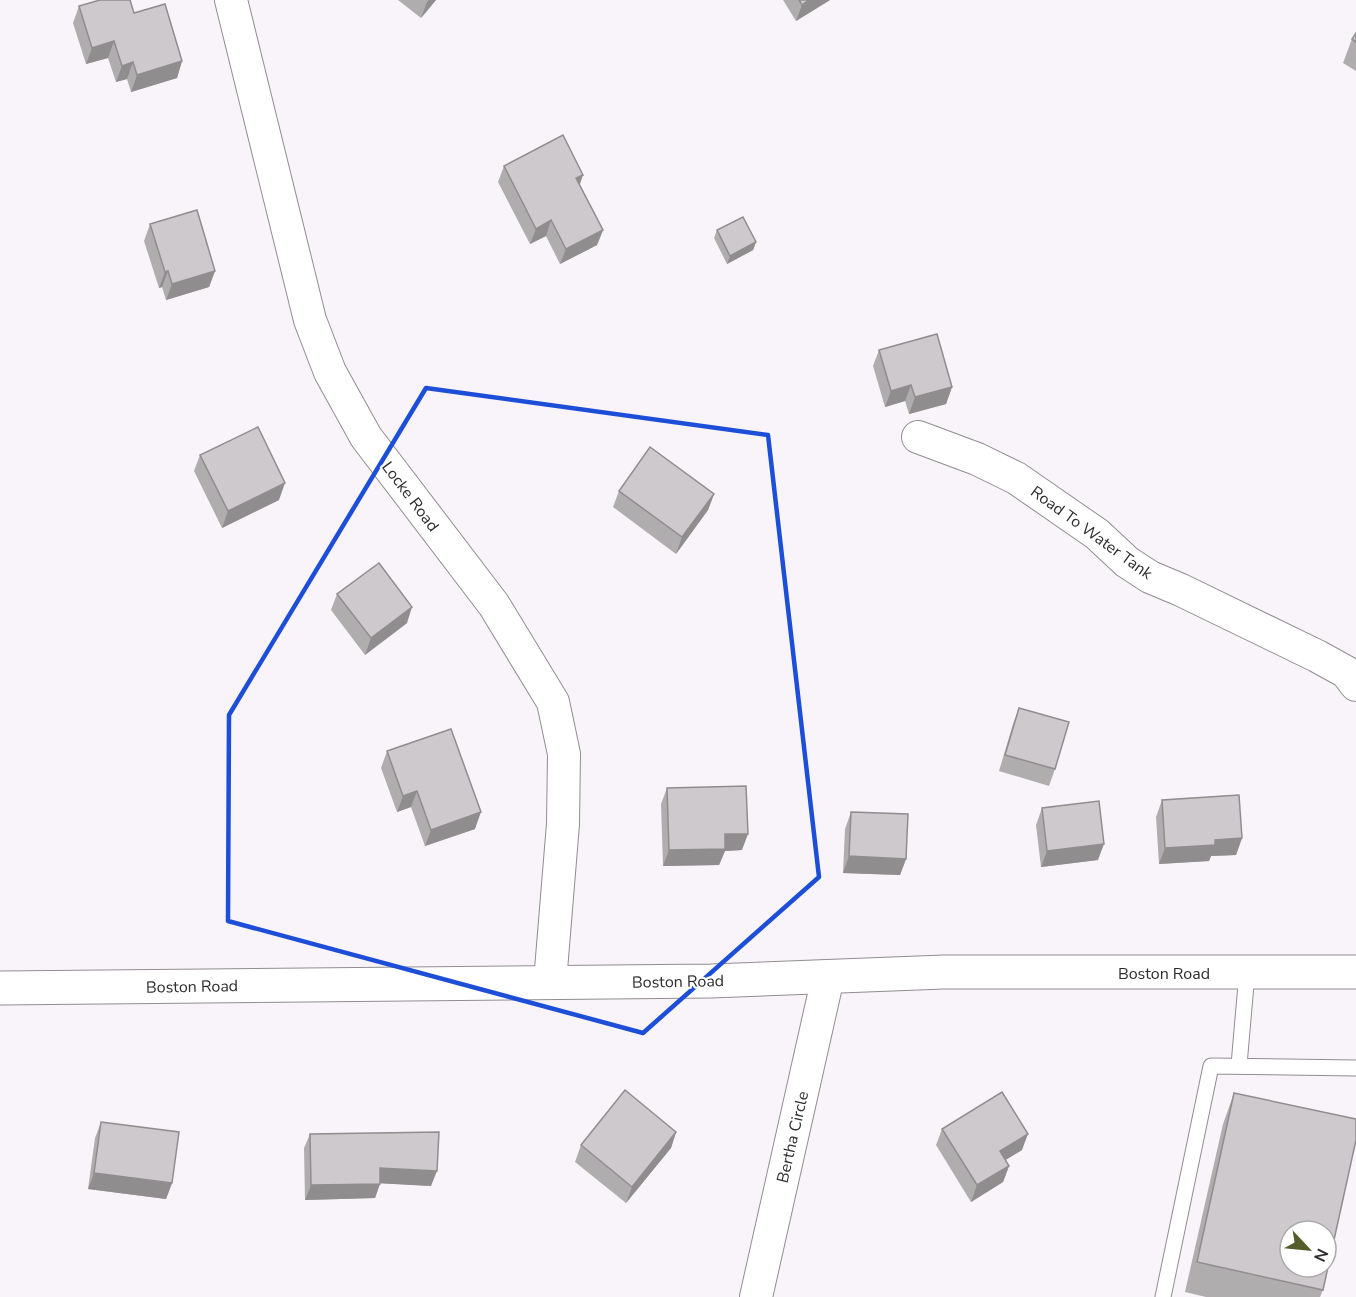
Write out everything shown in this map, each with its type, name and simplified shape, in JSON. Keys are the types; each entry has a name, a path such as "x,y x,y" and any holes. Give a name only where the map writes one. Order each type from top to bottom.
{"main road":[{"name":"Boston Road","path":"0,988 711,981 944,972 1356,972"}],"street":[{"name":"Locke Road","path":"231,0 310,320 330,372 366,437 494,605 554,702 564,754 563,812 550,982"},
{"name":"Road To Water Tank","path":"918,437 977,459 1016,478 1097,534 1127,562 1150,577 1317,656 1346,672 1356,686"},
{"name":"Bertha Circle","path":"756,1297 828,977"}],"lane":[{"path":"1239,1065 1246,973"},
{"path":"1163,1297 1211,1066 1356,1068"}],"highlighted area":[{"path":"426,388 768,435 819,877 643,1033 228,921 229,715"}],"building":[{"path":"100,0 130,0 134,13 165,4 182,61 137,75 133,62 122,66 114,41 92,48 79,6"},
{"path":"799,0 809,0 802,5"},
{"path":"563,135 583,175 576,178 603,230 566,249 551,220 536,229 504,166"},
{"path":"197,210 215,271 172,284 168,271 165,272 150,224"},
{"path":"743,217 756,242 730,256 717,230"},
{"path":"937,334 952,387 915,397 911,385 891,391 879,350"},
{"path":"258,427 285,483 228,511 200,455"},
{"path":"650,447 714,494 682,537 619,491"},
{"path":"379,563 412,607 371,638 337,594"},
{"path":"1019,708 1069,722 1055,769 1005,755"},
{"path":"451,729 481,812 431,830 417,791 403,796 387,751"},
{"path":"746,786 748,834 725,834 725,849 669,850 667,788"},
{"path":"1239,795 1242,838 1215,840 1215,845 1165,848 1162,800"},
{"path":"1099,801 1104,844 1047,851 1042,808"},
{"path":"851,812 908,814 906,859 849,856"},
{"path":"625,1090 676,1132 632,1187 581,1145"},
{"path":"1002,1092 1028,1134 1000,1151 1009,1166 977,1185 942,1129"},
{"path":"1234,1093 1356,1119 1356,1140 1338,1222 1338,1219 1278,1219 1278,1279 1325,1279 1323,1290 1197,1262"},
{"path":"101,1122 179,1132 172,1183 94,1173"},
{"path":"439,1132 437,1171 380,1168 380,1184 311,1185 310,1134"}]}
